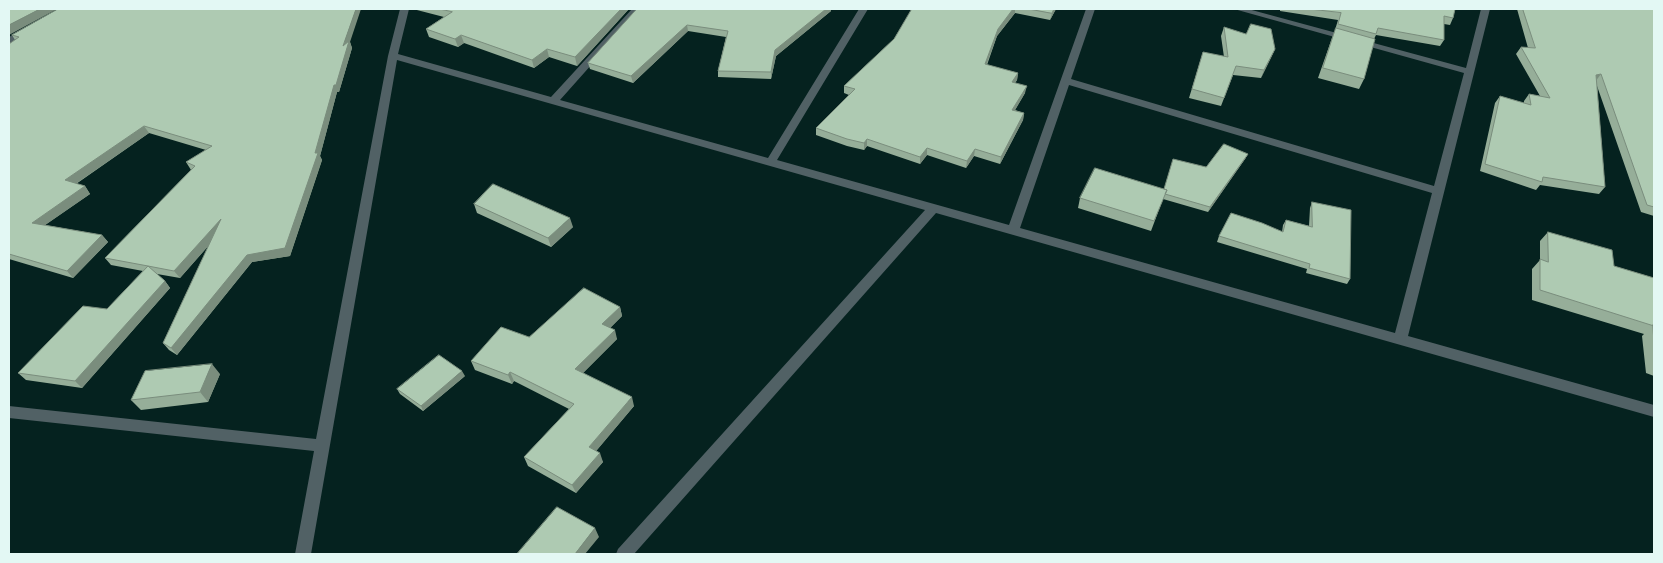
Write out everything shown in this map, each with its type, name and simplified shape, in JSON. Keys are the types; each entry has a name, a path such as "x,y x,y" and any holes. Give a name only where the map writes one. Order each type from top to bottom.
{"street":[{"path":"303,554 393,56 404,9"},
{"path":"553,101 637,9"},
{"path":"772,162 864,9"},
{"path":"1013,230 1090,9"},
{"path":"1239,9 1470,72"},
{"path":"1400,340 1486,9"},
{"path":"9,41 42,22"},
{"path":"393,56 1654,412"},
{"path":"1064,80 1438,191"},
{"path":"624,554 934,208"},
{"path":"9,412 322,446"}],"building":[{"path":"9,9 40,9 9,25"},
{"path":"58,9 356,9 343,46 349,41 336,85 334,85 315,153 318,153 285,248 247,255 171,348 163,343 221,219 174,271 105,258 195,166 186,162 212,146 144,126 65,180 85,186 32,223 102,235 67,271 9,254 9,44 19,37 12,35"},
{"path":"440,9 621,9 575,57 547,49 532,60 461,35 455,39 426,29 452,12"},
{"path":"637,9 826,9 775,50 771,72 718,71 728,31 687,25 631,76 588,63"},
{"path":"912,9 1013,9 998,29 985,64 1018,73 1012,82 1027,86 1012,110 1024,113 1001,157 975,149 967,161 927,148 920,157 867,139 864,143 816,128 855,89 844,86 894,39"},
{"path":"1029,9 1054,9 1052,13"},
{"path":"1310,9 1455,9 1453,18 1444,16 1444,40 1378,28 1376,34 1338,24 1341,13"},
{"path":"1523,9 1654,10 1654,207 1647,205 1601,74 1596,75 1605,187 1543,177 1542,182 1485,164 1500,96 1531,105 1529,94 1550,98 1521,47 1535,48"},
{"path":"1251,24 1271,29 1275,49 1264,70 1236,66 1224,98 1192,89 1203,52 1228,57 1224,27 1246,34"},
{"path":"1336,28 1375,39 1364,79 1323,68"},
{"path":"1224,144 1248,154 1210,207 1165,194 1167,190 1164,189 1173,159 1206,167"},
{"path":"1095,168 1167,190 1154,221 1080,198"},
{"path":"493,184 570,218 548,238 474,204"},
{"path":"1312,202 1351,210 1350,279 1309,268 1310,264 1219,236 1231,213 1283,232 1286,220 1312,227"},
{"path":"1548,232 1612,250 1614,266 1654,278 1654,326 1540,290 1540,259 1548,262"},
{"path":"148,266 165,281 75,381 18,373 83,306 107,309"},
{"path":"584,288 620,307 602,324 615,330 575,369 632,397 589,447 600,453 572,485 524,457 574,404 510,372 508,375 471,361 501,327 529,337"},
{"path":"439,355 462,371 421,406 397,389"},
{"path":"212,364 200,392 131,400 145,371"},
{"path":"557,507 595,528 575,554 517,554"}]}
